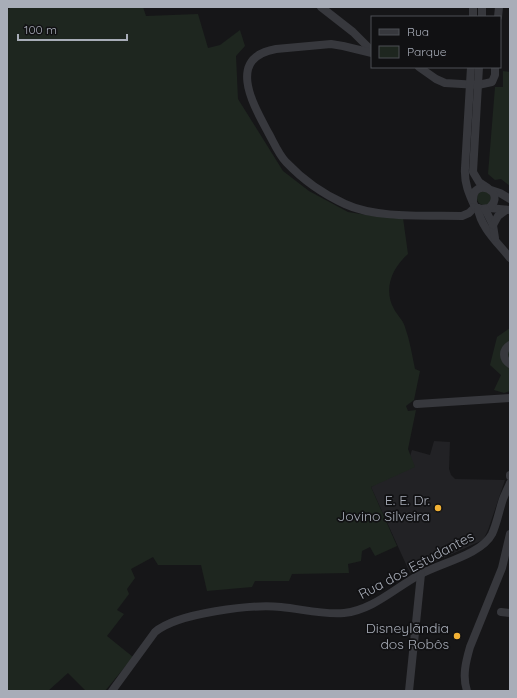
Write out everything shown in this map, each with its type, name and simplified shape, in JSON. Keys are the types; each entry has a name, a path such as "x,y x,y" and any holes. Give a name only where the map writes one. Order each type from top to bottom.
{"street":[{"path":"321,7 352,32 371,51"},
{"path":"371,52 331,44 276,48 258,55 249,64 247,79 249,94 254,107 284,160 296,173 316,188 346,204 360,210 374,213 462,216 470,213 480,206 492,206 494,196 489,189 479,182 473,172 479,68"},
{"path":"420,68 441,82 470,85 492,82 495,76 495,68"},
{"path":"471,68 464,178 467,188 480,206 482,222 510,258"},
{"path":"495,239 493,225 473,196 480,188 489,189 500,193 510,199"},
{"path":"480,206 508,210"},
{"path":"493,225 498,216 508,210"},
{"path":"510,345 504,350 504,359 510,364"},
{"path":"417,404 510,398"},
{"name":"Rua dos Estudantes","path":"112,691 155,632 162,626 172,621 211,612 263,607 280,607 324,613 344,613 368,607 378,602 421,574 482,547 493,531 503,498 510,483"},
{"path":"467,691 465,680 466,660 502,568 510,534"},
{"path":"409,691 421,574"},
{"path":"501,612 510,613"}],"shaded area":[{"name":"E. E. Dr. Jovino Silveira","path":"434,441 450,442 449,469 451,475 455,479 505,480 488,530 483,540 410,573 371,487 407,465 412,450 430,455"}],"green space":[{"path":"11,7 143,7 146,16 198,14 208,48 220,45 240,30 245,46 236,56 238,99 283,171 309,191 348,212 373,216 403,218 408,254 394,272 389,286 389,294 394,309 405,327 415,369 420,371 414,400 406,406 408,411 416,410 408,449 415,467 371,487 397,546 375,556 370,547 362,551 361,561 348,564 349,573 292,574 289,581 255,581 252,587 207,591 201,565 158,565 153,557 131,569 135,578 127,589 129,594 117,610 124,614 107,636 133,657 105,691 86,691 68,673 48,691 7,691 7,11"},
{"path":"503,71 510,72 510,186 501,179 495,180 488,174 495,87 503,87"},
{"path":"484,191 489,193 491,198 489,203 484,205 479,203 477,198 479,193"},
{"path":"510,328 510,391 504,393 494,390 501,375 490,365 497,337"}],"place":[{"name":"E. E. Dr. Jovino Silveira","path":"438,508"},
{"name":"Disneylãndia dos Robôs","path":"457,636"}]}
